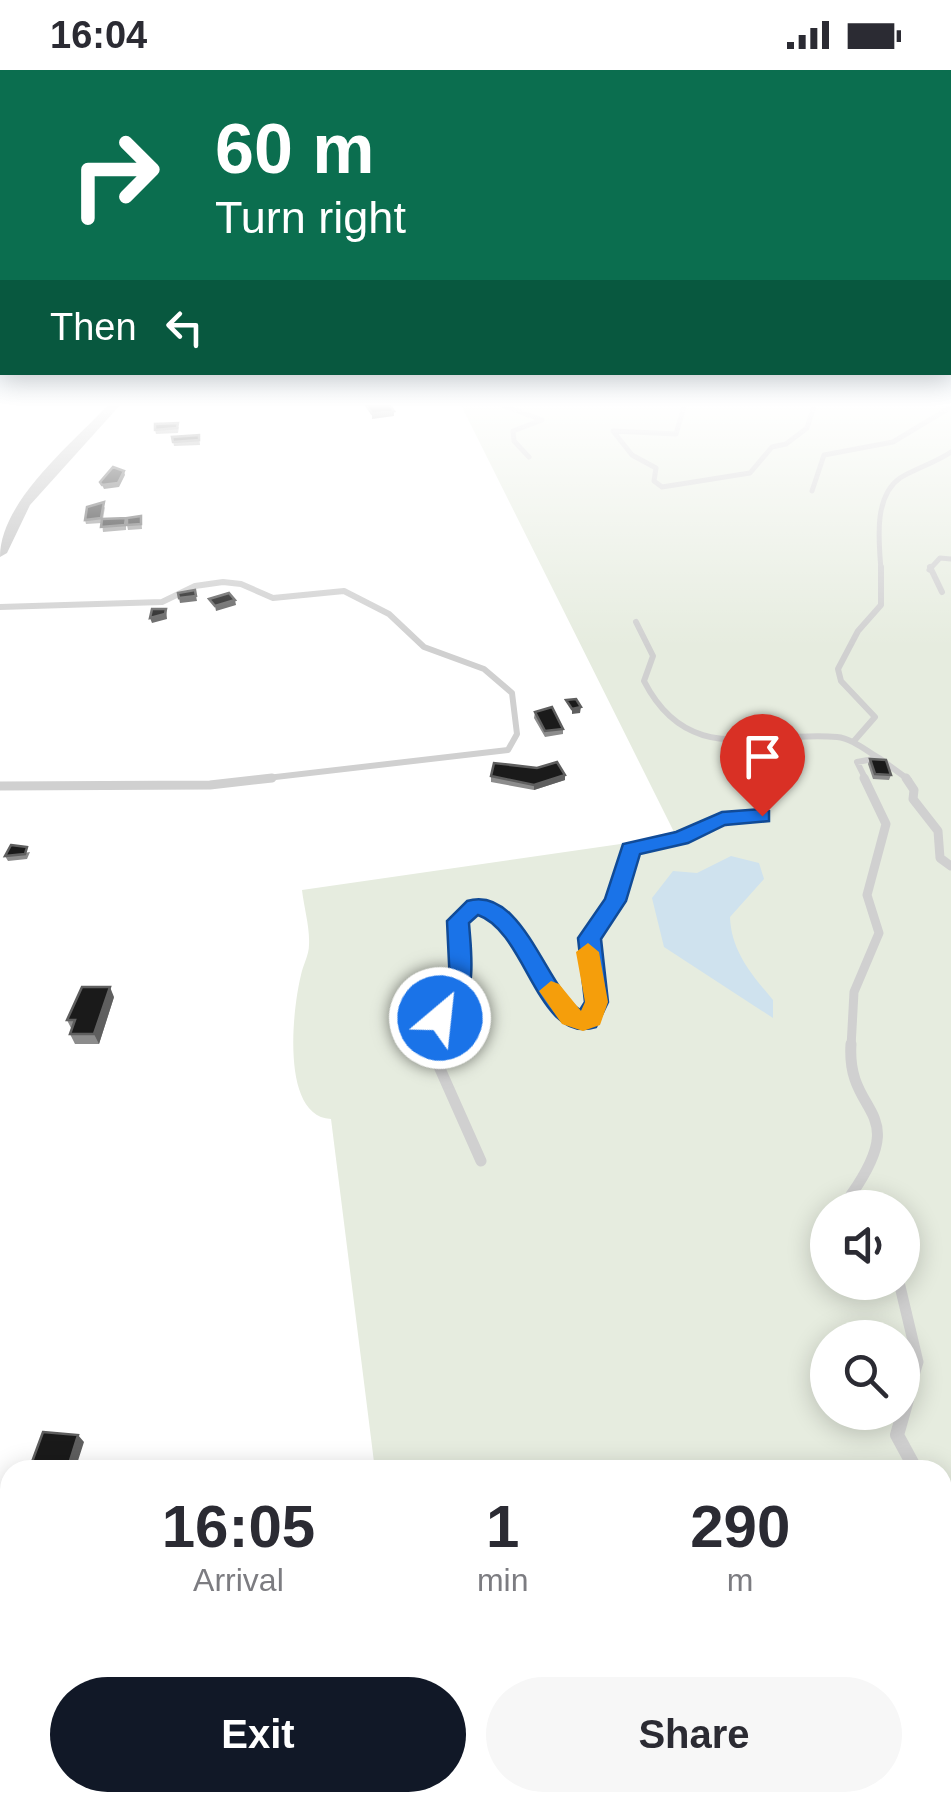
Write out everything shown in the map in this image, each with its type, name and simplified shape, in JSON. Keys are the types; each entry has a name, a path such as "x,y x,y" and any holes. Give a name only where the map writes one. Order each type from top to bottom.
{"street":[{"path":"0,553 24,504 42,484"}],"lane":[{"path":"812,492 814,484"},
{"path":"854,741 876,717 841,681 838,669 858,630 880,606 878,543 892,484"},
{"path":"942,592 928,569 940,558 951,559"},
{"path":"0,607 162,602 195,586 223,582 241,584 274,598 344,590 389,614 424,647 484,670 498,681 512,693 517,734 508,750 210,784 0,786"},
{"path":"636,622 653,656 644,682 651,702 702,734 745,743 840,738 854,741 908,779 914,790 912,799 938,830 936,851 951,866"},
{"path":"855,1190 870,1169 880,1139 872,1106 849,1072 854,992 879,933 866,895 886,824 857,762 879,758"},
{"path":"481,1161 428,1042 432,1028 461,990 463,967 457,925 461,914 474,906 498,915 531,957 562,1010 574,1020 587,1020 596,1002 589,938 616,901 630,849 681,838 722,819 762,816"},
{"path":"903,1300 918,1362 897,1435 911,1460"}],"shaded area":[{"path":"501,484 951,484 951,1460 374,1460 331,1119 315,1114 304,1101 294,1060 295,1012 308,952 302,890 676,836"}],"water":[{"path":"731,856 759,863 764,879 730,917 739,952 773,1000 773,1018 664,947 652,898 673,871 697,873"}],"building":[{"path":"104,502 101,518 85,520 87,507"},
{"path":"141,516 141,524 127,525 127,518"},
{"path":"126,518 125,525 101,527 102,519"},
{"path":"195,590 196,596 179,598 178,593"},
{"path":"229,593 235,600 215,606 209,599"},
{"path":"152,609 166,609 165,614 150,618"},
{"path":"576,699 581,707 572,709 566,700"},
{"path":"552,707 563,729 545,731 535,712"},
{"path":"870,759 886,760 891,775 875,774"},
{"path":"557,762 565,775 534,785 491,776 494,763 537,768"},
{"path":"11,845 27,847 25,854 5,856"},
{"path":"82,987 110,987 94,1034 70,1034 75,1020 67,1020"},
{"path":"43,1432 78,1435 70,1460 33,1460"}],"slow traffic":[{"path":"551,991 570,1018 583,1022 591,1018 596,1002 588,952"}],"route":[{"path":"440,1018 458,997 462,984 458,921 467,908 474,906 492,911 504,922 531,957 562,1010 574,1020 583,1022 591,1018 596,1002 588,957 589,938 616,901 630,849 638,844 681,838 722,819 762,816"}]}
